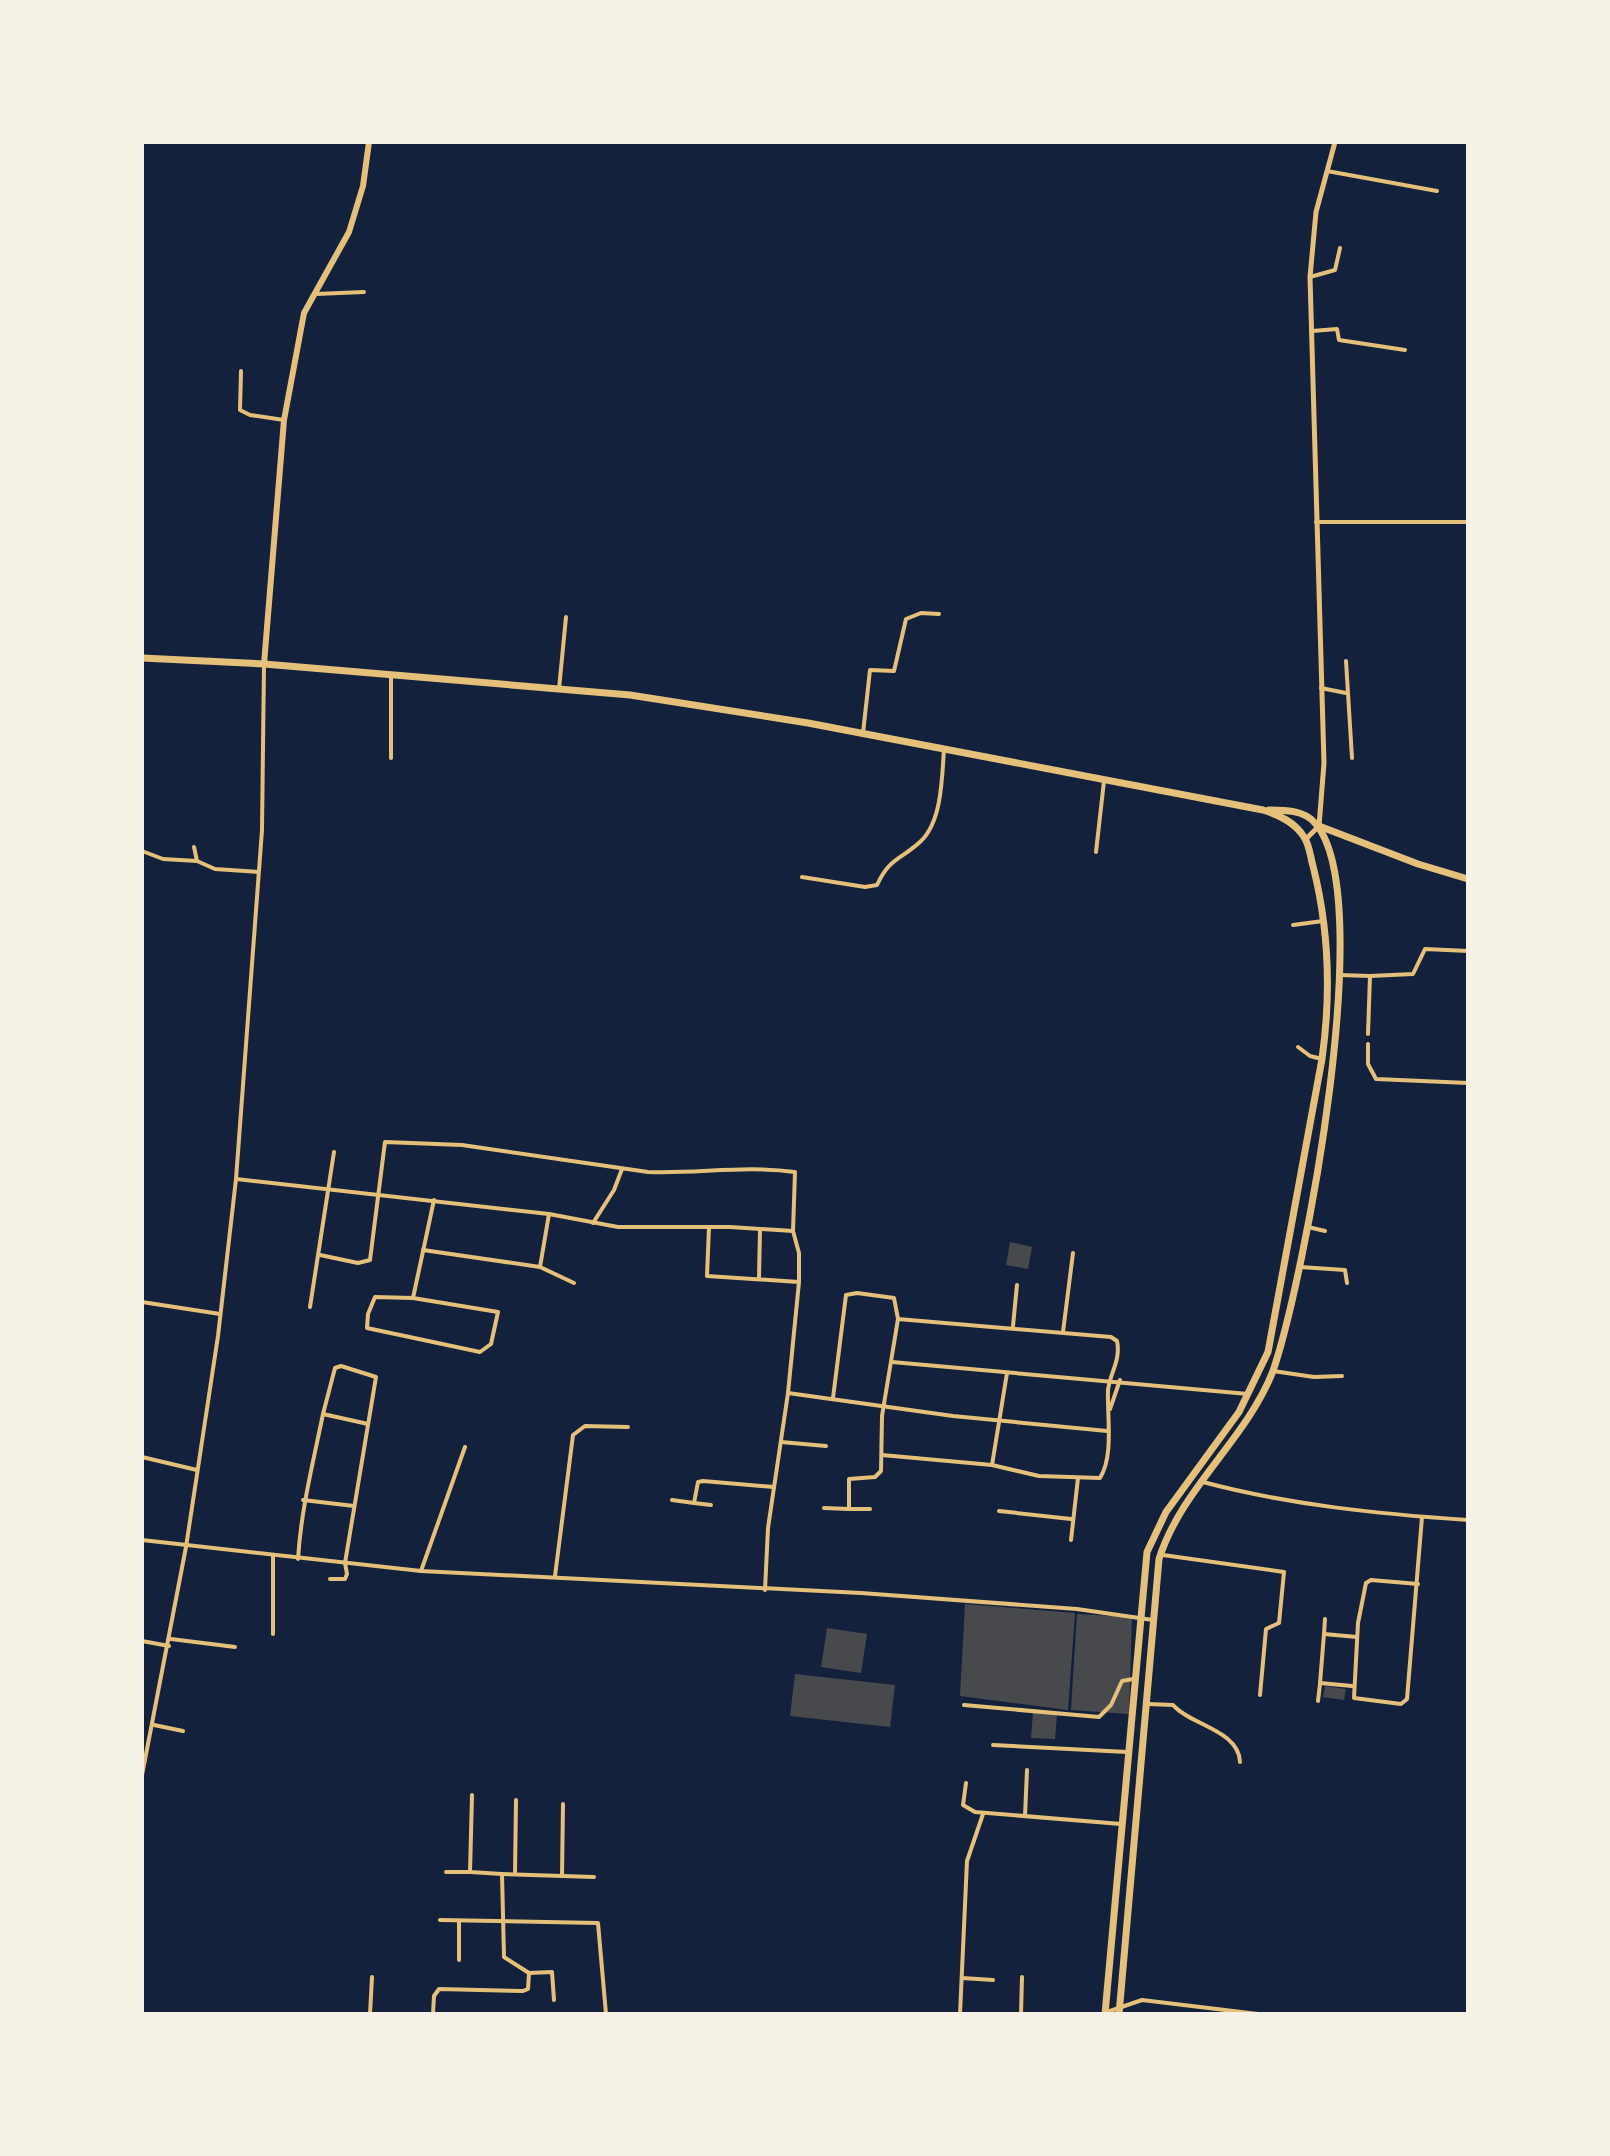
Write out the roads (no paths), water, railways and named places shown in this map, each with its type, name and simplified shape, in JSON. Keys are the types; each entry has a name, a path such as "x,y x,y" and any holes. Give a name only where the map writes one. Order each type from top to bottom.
{"main road":[{"path":"264,664 284,420 304,313 349,232 363,186 369,142"},
{"path":"142,658 264,664 630,695 863,733 1263,810 1301,813 1318,826 1418,864 1468,879"},
{"path":"1105,2014 1133,1679 1147,1552 1182,1487 1249,1394 1268,1352 1322,1059 1327,991 1323,921 1306,839 1288,821 1263,810"},
{"path":"1119,2011 1160,1554 1175,1520 1254,1409 1273,1371 1298,1267 1335,1056 1340,975 1332,872 1318,826"}],"street":[{"path":"1306,839 1318,826 1323,786 1310,277 1316,212 1335,142"},
{"path":"1327,171 1437,191"},
{"path":"1310,277 1335,270 1340,248"},
{"path":"313,294 364,292"},
{"path":"1310,331 1337,329 1339,340 1405,350"},
{"path":"241,371 240,410 250,415 284,420"},
{"path":"1316,522 1468,522"},
{"path":"863,733 870,670 894,671 906,619 921,613 939,614"},
{"path":"559,689 566,617"},
{"path":"1346,661 1352,758"},
{"path":"142,1775 186,1547 236,1179 262,830 264,664"},
{"path":"391,675 391,758"},
{"path":"1321,688 1346,693"},
{"path":"802,877 865,887 877,885 891,861 917,845 933,826 944,748"},
{"path":"1096,852 1105,779"},
{"path":"194,847 197,861"},
{"path":"142,851 163,859 197,861 207,868 258,872"},
{"path":"1293,925 1323,921"},
{"path":"1340,975 1413,974 1425,949 1468,951"},
{"path":"1368,1034 1370,976"},
{"path":"1368,1044 1368,1064 1376,1079 1468,1083"},
{"path":"1298,1047 1310,1056 1322,1059"},
{"path":"320,1255 367,1263 382,1146 387,1141 462,1145 622,1169 675,1173 705,1168 793,1171 797,1177 793,1231 799,1253 799,1282 765,1590"},
{"path":"310,1307 334,1152"},
{"path":"593,1223 614,1190 622,1169"},
{"path":"236,1179 549,1214 618,1227 793,1231"},
{"path":"413,1298 434,1200"},
{"path":"540,1267 549,1214"},
{"path":"1305,1226 1325,1231"},
{"path":"709,1227 707,1276 799,1282"},
{"path":"759,1280 760,1229"},
{"path":"423,1250 540,1267 574,1283"},
{"path":"1063,1332 1073,1253"},
{"path":"1298,1267 1345,1270 1347,1283"},
{"path":"1012,1327 1017,1285"},
{"path":"833,1398 846,1295 891,1297 897,1304 898,1319 885,1405 882,1455 878,1475 848,1482 849,1509"},
{"path":"375,1297 413,1298 498,1312 491,1344 480,1352 367,1328 368,1314 375,1297"},
{"path":"142,1302 220,1314"},
{"path":"882,1455 992,1465 1039,1476 1102,1477 1110,1380 1115,1373 1117,1341 1063,1332 898,1319"},
{"path":"892,1362 1120,1380 1249,1394"},
{"path":"298,1559 303,1500 313,1468 333,1372 341,1366 376,1377 345,1563 345,1579 330,1579"},
{"path":"1273,1371 1314,1377 1342,1376"},
{"path":"992,1465 1007,1373"},
{"path":"1109,1411 1120,1380"},
{"path":"788,1393 999,1421 1107,1431"},
{"path":"323,1414 369,1424"},
{"path":"555,1576 573,1435 585,1426 628,1427"},
{"path":"781,1442 826,1446"},
{"path":"421,1571 465,1447"},
{"path":"142,1457 197,1470"},
{"path":"1071,1540 1078,1478"},
{"path":"694,1503 699,1481 774,1487"},
{"path":"1201,1481 1263,1496 1468,1520"},
{"path":"303,1500 354,1506"},
{"path":"672,1500 711,1505"},
{"path":"824,1508 870,1509"},
{"path":"999,1511 1071,1519"},
{"path":"1418,1584 1368,1581 1357,1637 1352,1686 1354,1698 1401,1704 1406,1701 1418,1584 1422,1517"},
{"path":"142,1540 273,1557 421,1571 861,1593 1139,1615 1153,1620"},
{"path":"1160,1554 1284,1572 1279,1623 1266,1629 1260,1695"},
{"path":"273,1557 273,1634"},
{"path":"1318,1701 1325,1619"},
{"path":"1324,1634 1357,1637"},
{"path":"142,1641 235,1647"},
{"path":"964,1705 1099,1717 1111,1705 1122,1681 1133,1679"},
{"path":"1320,1683 1352,1686"},
{"path":"1146,1704 1173,1705 1184,1716 1209,1727 1236,1747 1240,1762"},
{"path":"154,1725 183,1731"},
{"path":"993,1745 1127,1752"},
{"path":"1025,1816 1027,1770"},
{"path":"966,1783 963,1805 983,1814 1121,1824"},
{"path":"470,1872 472,1795"},
{"path":"515,1874 516,1800"},
{"path":"562,1876 563,1804"},
{"path":"960,2014 968,1849 983,1814"},
{"path":"446,1872 594,1877"},
{"path":"502,1874 504,1957 529,1973 552,1972 554,2000"},
{"path":"440,1920 600,1925 606,2014"},
{"path":"459,1921 459,1960"},
{"path":"433,2014 434,1996 439,1989 523,1991 528,1989 529,1973"},
{"path":"370,2014 372,1977"},
{"path":"1021,2014 1022,1977"},
{"path":"962,1978 993,1980"},
{"path":"1105,2014 1142,2000 1258,2014"}]}
